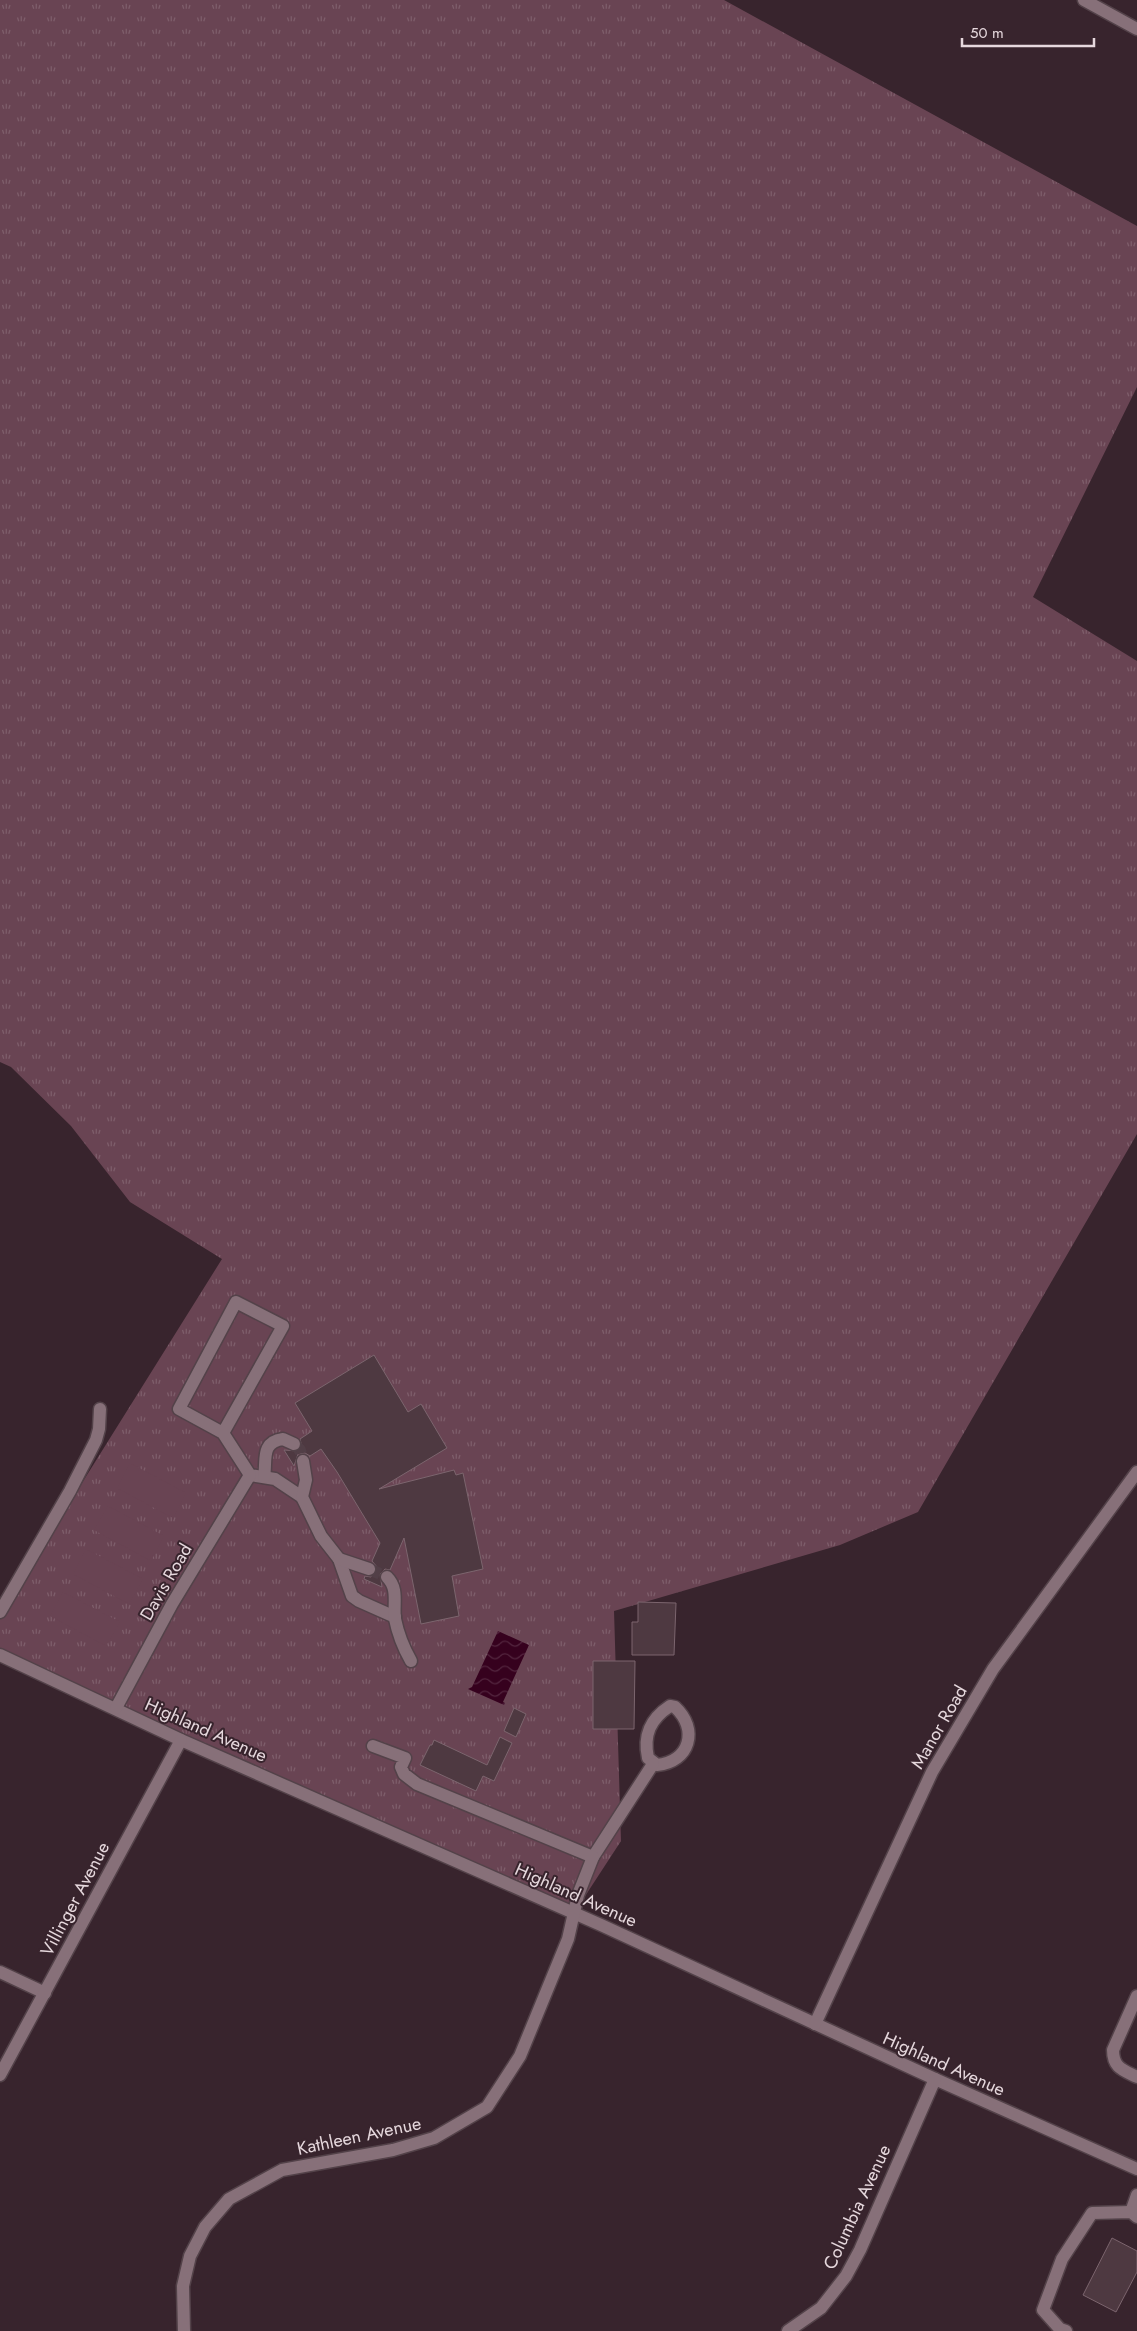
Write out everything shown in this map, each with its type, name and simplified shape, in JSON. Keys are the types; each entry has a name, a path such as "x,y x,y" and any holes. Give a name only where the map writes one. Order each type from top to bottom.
{"street":[{"path":"1084,0 1137,29"},
{"path":"223,1433 283,1326 236,1302 179,1409 223,1433 250,1475 275,1479 302,1497 321,1536 339,1560 352,1596 359,1602 395,1617"},
{"path":"0,1612 70,1491 96,1440 99,1429 100,1408"},
{"path":"264,1477 265,1452 268,1446 281,1439 294,1444"},
{"path":"302,1497 306,1480 303,1460"},
{"name":"Manor Road","path":"815,2024 937,1764 993,1669 1137,1472"},
{"name":"Davis Road","path":"116,1708 172,1604 250,1475"},
{"path":"339,1560 369,1568"},
{"path":"387,1577 394,1590 395,1617 402,1644 411,1660"},
{"name":"Highland Avenue","path":"0,1654 181,1740 574,1913 935,2080 1137,2169"},
{"path":"673,1706 688,1722 689,1739 685,1749 672,1760 662,1765 654,1764 647,1752 648,1731 657,1715 673,1706"},
{"name":"Villinger Avenue","path":"0,2074 181,1740"},
{"path":"373,1746 405,1758 401,1767 402,1771 417,1784 592,1857"},
{"name":"Kathleen Avenue","path":"184,2331 184,2286 190,2256 205,2227 229,2199 282,2170 393,2150 434,2138 487,2107 520,2056 568,1939 578,1894 592,1857 654,1764"},
{"path":"0,1972 45,1993"},
{"path":"1137,1996 1113,2050 1113,2060 1118,2068 1137,2077"},
{"name":"Columbia Avenue","path":"788,2331 821,2308 846,2276 860,2250 935,2080"},
{"path":"1066,2331 1060,2329 1043,2310 1062,2259 1092,2214 1134,2215 1137,2195"}],"green space":[{"path":"0,0 724,0 1137,226 1137,387 1033,597 1137,661 1137,1134 918,1512 840,1545 614,1611 621,1841 574,1913 0,1655 0,1614 222,1259 130,1202 71,1126 11,1067 0,1062"},
{"path":"130,1463 186,1493 173,1518 117,1488"},
{"path":"108,1506 164,1536 151,1561 94,1530"},
{"path":"86,1549 143,1579 129,1604 73,1574"},
{"path":"63,1592 120,1622 106,1646 50,1616"}],"water":[{"path":"498,1631 529,1645 503,1702 505,1703 504,1705 468,1689 472,1687"}],"building":[{"path":"374,1355 408,1412 421,1404 447,1448 379,1489 454,1470 456,1475 463,1473 483,1569 452,1576 459,1616 421,1624 404,1538 390,1570 385,1569 380,1574 382,1587 364,1579 365,1576 371,1577 376,1572 377,1567 372,1561 380,1543 337,1472 321,1449 310,1456 305,1453 298,1454 294,1466 284,1450 298,1451 302,1447 300,1439 312,1431 295,1403"},
{"path":"638,1602 676,1603 674,1655 632,1655 632,1622 638,1622"},
{"path":"593,1661 635,1661 634,1729 593,1729"},
{"path":"514,1708 526,1714 516,1737 504,1731"},
{"path":"500,1737 512,1743 494,1781 483,1776 476,1791 420,1765 434,1740 487,1765"},
{"path":"1112,2238 1137,2251 1137,2272 1116,2312 1083,2295"}],"tunnel":[{"path":"294,1444 300,1450 303,1461"},
{"path":"369,1569 387,1577"}]}
